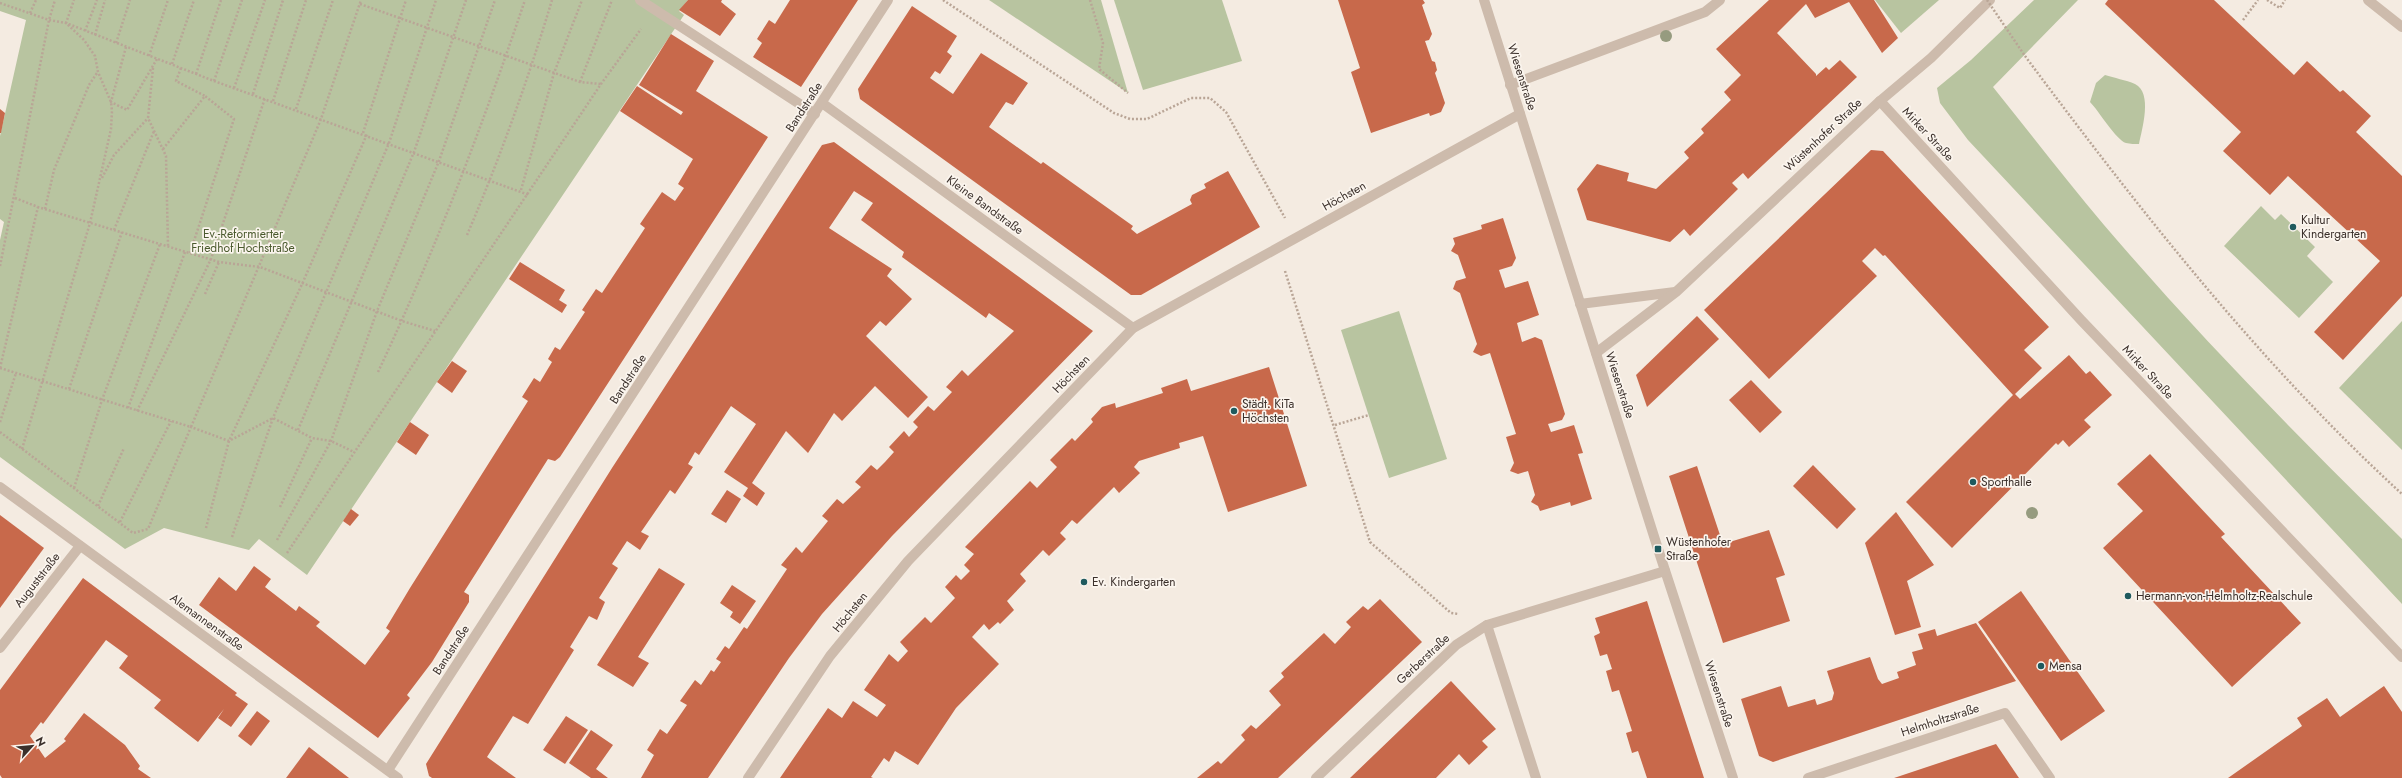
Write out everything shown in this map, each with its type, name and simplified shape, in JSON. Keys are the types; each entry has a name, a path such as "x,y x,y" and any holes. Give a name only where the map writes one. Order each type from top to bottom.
{"street":[{"path":"640,0 815,114"},
{"name":"Bandstraße","path":"388,770 888,0"},
{"name":"Wiesenstraße","path":"1484,0 1665,571 1733,778"},
{"path":"1510,85 1705,12 1720,0"},
{"name":"Wüstenhofer Straße","path":"1596,354 1676,292 1880,101 1931,58 1989,0"},
{"path":"2368,0 2402,27"},
{"name":"Mirker Straße","path":"1880,101 2081,320 2402,657"},
{"name":"Kleine Bandstraße","path":"822,103 1132,328"},
{"name":"Höchsten","path":"748,778 830,656 908,561 1132,328 1520,114"},
{"path":"1580,304 1676,292"},
{"name":"Alemannenstraße","path":"0,487 398,778"},
{"name":"Auguststraße","path":"0,648 80,546"},
{"name":"Gerberstraße","path":"1316,778 1456,645 1487,625 1665,571"},
{"path":"1487,625 1536,778"},
{"name":"Helmholtzstraße","path":"1808,778 2005,713 2050,778"}],"path":[{"path":"5,5 6,0"},
{"path":"30,13 36,0"},
{"path":"0,266 15,198 49,20 55,0"},
{"path":"66,23 74,0"},
{"path":"85,31 97,0"},
{"path":"94,35 105,0"},
{"path":"116,43 130,0"},
{"path":"149,56 168,0"},
{"path":"172,64 194,0"},
{"path":"196,74 221,0"},
{"path":"214,81 242,0"},
{"path":"234,88 265,0"},
{"path":"253,94 283,0"},
{"path":"273,101 306,0"},
{"path":"296,109 333,0"},
{"path":"0,432 133,533 148,529 321,119 361,0"},
{"path":"363,133 406,0"},
{"path":"232,537 273,418 390,143 436,0"},
{"path":"298,430 353,302 414,152 466,0"},
{"path":"277,540 331,441 377,311 439,161 494,0"},
{"path":"378,372 402,321 465,170 525,0"},
{"path":"467,235 491,180 532,65 552,0"},
{"path":"520,190 554,73 582,0"},
{"path":"580,82 612,0"},
{"path":"943,0 1114,113 1130,119 1147,119 1191,98 1210,98 1226,112 1296,238"},
{"path":"1090,0 1103,43 1099,69 1128,92"},
{"path":"1989,0 2025,56 2078,128 2208,289 2298,390 2402,494"},
{"path":"2243,20 2258,0"},
{"path":"2268,0 2280,8 2285,0"},
{"path":"0,3 49,20 66,23 214,81 367,134 520,190 529,195"},
{"path":"360,4 580,82 601,84"},
{"path":"288,554 354,452 529,195 601,84 655,11"},
{"path":"22,449 90,223 111,128 112,111 110,102 98,72 95,56 84,40 66,23"},
{"path":"110,102 126,47"},
{"path":"110,102 127,110 157,59"},
{"path":"152,68 148,118 166,156 168,246"},
{"path":"181,68 176,81 204,96 234,119 190,253"},
{"path":"45,209 54,170 89,85 98,72"},
{"path":"163,149 204,96"},
{"path":"138,411 211,259 266,98"},
{"path":"100,180 114,155 148,118"},
{"path":"114,230 154,131"},
{"path":"206,528 229,441 302,282 367,134"},
{"path":"15,198 38,207 219,262 260,266 402,321 435,332"},
{"path":"38,207 0,368 191,427 229,441 273,418"},
{"path":"69,389 122,232"},
{"path":"74,488 102,400 160,244"},
{"path":"1278,248 1335,425 1370,542 1451,613 1459,614"},
{"path":"128,408 185,252"},
{"path":"205,294 219,262"},
{"path":"0,422 16,373"},
{"path":"1335,425 1369,414"},
{"path":"273,418 312,438 331,441 354,452"},
{"path":"120,522 171,421"},
{"path":"280,507 312,438"},
{"path":"98,506 124,448"}],"green space":[{"name":"Ev.-Reformierter Friedhof Hochstraße","path":"0,0 688,0 679,11 684,15 307,575 259,539 249,550 164,528 125,549 0,457 0,240 4,222 0,219 0,136 26,20 0,11"},
{"path":"989,0 1101,0 1128,93"},
{"path":"1114,0 1222,0 1242,61 1143,90"},
{"path":"1875,0 1939,0 1901,33"},
{"path":"2034,0 2078,0 1993,87 2104,225 2212,346 2325,463 2402,539 2402,604 1968,140 1940,103 1937,88 1971,60"},
{"path":"2105,75 2135,84 2144,95 2145,112 2139,144 2126,143 2117,137 2090,102 2096,83"},
{"path":"2261,206 2275,220 2281,214 2315,247 2307,256 2333,282 2299,318 2224,246"},
{"path":"1399,311 1447,459 1389,478 1341,330"},
{"path":"2402,321 2402,450 2339,388"}],"building":[{"path":"688,0 722,0 721,2 736,14 720,36 679,10"},
{"path":"790,0 858,0 801,87 753,57 762,43 757,39 769,20 775,24"},
{"path":"1338,0 1423,0 1425,3 1422,5 1432,34 1429,40 1425,41 1432,61 1435,62 1437,70 1435,73 1445,103 1441,112 1430,116 1429,113 1371,133 1351,72 1360,68"},
{"path":"1769,0 1874,0 1898,38 1882,53 1849,2 1815,18 1806,4 1777,33 1816,74 1816,76 1826,67 1829,70 1840,60 1857,77 1748,179 1743,173 1732,183 1738,189 1690,236 1684,229 1670,242 1587,220 1577,189 1597,164 1629,173 1627,181 1656,189 1689,158 1684,152 1704,133 1701,129 1731,100 1724,92 1741,75 1716,49"},
{"path":"2108,0 2214,0 2294,75 2307,61 2340,92 2343,90 2371,116 2356,132 2402,176 2402,296 2343,360 2314,332 2380,261 2288,176 2270,195 2223,151 2241,132 2105,4"},
{"path":"912,6 957,36 947,52 952,56 940,74 935,71 930,78 953,94 981,53 1028,83 1013,105 1006,102 989,127 1041,164 1043,162 1133,226 1131,229 1137,234 1192,204 1190,200 1192,195 1206,188 1204,184 1228,171 1260,227 1141,295 1131,295 860,99 858,89"},
{"path":"671,34 714,61 696,91 768,137 560,457 555,461 548,459 464,592 469,595 469,602 432,662 407,695 410,698 378,738 199,605 219,577 236,591 254,566 271,579 265,587 296,611 299,606 320,622 316,626 365,665 390,631 386,628 410,588 528,401 522,397 534,378 540,382 552,362 548,359 555,347 560,350 585,312 582,310 596,289 602,293 645,228 640,224 662,192 675,201 684,188 678,184 693,159 620,111 637,86 681,115 683,112 639,85"},
{"path":"0,109 5,113 1,133 0,133"},
{"path":"834,142 1093,331 892,536 822,614 789,658 708,778 641,778 654,755 647,750 660,729 667,734 687,705 680,701 695,680 701,685 711,670 714,672 721,662 716,659 725,646 729,649 744,627 747,629 787,569 781,565 796,547 802,553 828,521 822,516 837,499 843,504 861,487 855,482 871,465 877,470 885,462 894,452 889,447 904,431 909,437 918,427 913,422 928,406 934,411 952,392 946,387 962,370 968,376 1014,331 989,313 986,318 902,257 904,252 861,220 873,203 854,191 829,228 892,269 887,276 912,299 886,326 880,321 866,336 928,397 908,418 875,386 842,421 834,413 808,453 786,431 752,483 765,493 757,506 743,496 748,488 724,472 756,424 731,406 699,455 695,452 688,464 693,467 675,494 670,490 641,532 649,536 640,550 627,541 612,564 618,568 599,598 605,602 597,620 589,616 570,647 574,650 528,724 513,716 487,757 516,778 432,778 429,776 426,764 612,468 822,145"},
{"path":"1871,150 1883,151 2049,327 2024,350 2042,368 2015,394 2020,399 2069,355 2086,374 2090,371 2112,395 2084,420 2091,427 2069,447 2063,440 2058,445 2056,443 1952,548 1906,502 2013,395 1885,255 1883,256 1875,248 1862,261 1877,276 1769,379 1704,310"},
{"path":"1503,218 1516,258 1512,266 1499,270 1505,288 1528,281 1539,315 1517,323 1522,342 1535,337 1542,340 1565,414 1562,420 1548,424 1551,432 1574,425 1583,453 1578,454 1592,499 1571,506 1570,502 1540,511 1538,506 1531,502 1535,495 1528,471 1518,474 1510,471 1514,463 1506,437 1516,434 1490,353 1481,356 1473,352 1477,344 1460,293 1453,289 1456,281 1466,278 1458,255 1451,251 1455,244 1453,238 1482,229 1481,225"},
{"path":"520,262 565,290 559,300 567,305 562,313 509,279"},
{"path":"1697,316 1719,339 1647,407 1636,375"},
{"path":"452,361 467,371 452,393 437,382"},
{"path":"1269,367 1307,486 1228,512 1203,436 1179,443 1180,448 1139,461 1134,467 1140,473 1119,493 1114,487 1077,524 1072,520 1060,533 1066,539 1049,556 1043,550 1020,574 1026,581 1007,601 1014,610 1000,624 998,622 989,630 984,624 972,637 999,664 956,708 918,765 895,751 889,762 884,758 871,777 873,778 780,778 828,708 842,718 853,701 877,717 886,705 864,690 889,654 898,662 908,651 900,642 925,617 931,623 955,598 945,587 956,575 961,580 970,571 964,565 974,554 965,547 1030,481 1037,488 1057,467 1050,460 1072,438 1075,441 1093,422 1091,419 1102,407 1115,403 1116,408 1163,393 1161,388 1187,379 1191,391"},
{"path":"1751,380 1782,412 1760,433 1729,400"},
{"path":"410,422 429,435 416,455 397,442"},
{"path":"2150,454 2225,534 2221,537 2301,623 2232,687 2103,548 2143,511 2117,484"},
{"path":"1813,465 1856,509 1837,529 1793,486"},
{"path":"1697,466 1723,544 1769,530 1785,575 1776,578 1790,621 1723,643 1669,476"},
{"path":"727,490 741,499 726,523 711,514"},
{"path":"351,509 359,515 350,526 343,521"},
{"path":"1896,512 1934,565 1907,581 1921,627 1895,635 1865,543"},
{"path":"0,515 44,548 0,608"},
{"path":"659,568 685,584 638,657 649,663 633,687 597,665"},
{"path":"83,578 237,693 235,695 248,704 231,727 218,718 224,709 198,742 154,708 161,700 119,668 128,656 106,640 43,724 41,722 30,736 45,758 66,741 64,739 84,713 125,745 140,766 138,769 151,778 2,778 0,775 0,690"},
{"path":"732,585 756,601 740,624 730,617 733,612 720,603"},
{"name":"Mensa","path":"2021,591 2105,711 2061,741 1978,622"},
{"path":"1380,599 1422,642 1278,778 1197,778 1218,761 1221,764 1245,740 1241,735 1251,725 1256,729 1281,705 1269,691 1284,677 1281,673 1324,633 1335,644 1351,627 1346,622 1363,606 1368,610"},
{"path":"1647,601 1704,778 1647,778 1638,751 1632,753 1626,733 1632,731 1619,690 1612,692 1606,671 1612,669 1607,654 1600,656 1594,636 1600,633 1595,618"},
{"path":"1976,623 2016,681 1773,762 1759,756 1741,699 1781,686 1788,707 1815,699 1817,705 1832,700 1834,693 1827,671 1870,657 1878,679 1882,684 1899,678 1897,672 1916,665 1912,652 1923,649 1918,634 1935,629 1937,636"},
{"path":"1451,681 1496,729 1482,741 1488,747 1469,765 1459,754 1436,778 1350,778"},
{"path":"2384,686 2402,712 2402,778 2228,778 2302,726 2297,718 2327,698 2340,717"},
{"path":"257,711 270,721 251,746 238,736"},
{"path":"566,716 588,730 565,764 543,750"},
{"path":"591,730 613,745 596,769 608,778 591,778 569,763"},
{"path":"1996,744 2019,778 1894,778"},
{"path":"309,747 349,778 286,778"}],"place":[{"name":"Kultur Kindergarten","path":"2293,227"},
{"name":"Städt. KiTa Höchsten","path":"1234,411"},
{"name":"Sporthalle","path":"1973,482"},
{"name":"Wüstenhofer Straße","path":"1658,549"},
{"name":"Ev. Kindergarten","path":"1084,582"},
{"name":"Hermann-von-Helmholtz-Realschule","path":"2128,596"},
{"name":"Mensa","path":"2041,666"}]}
